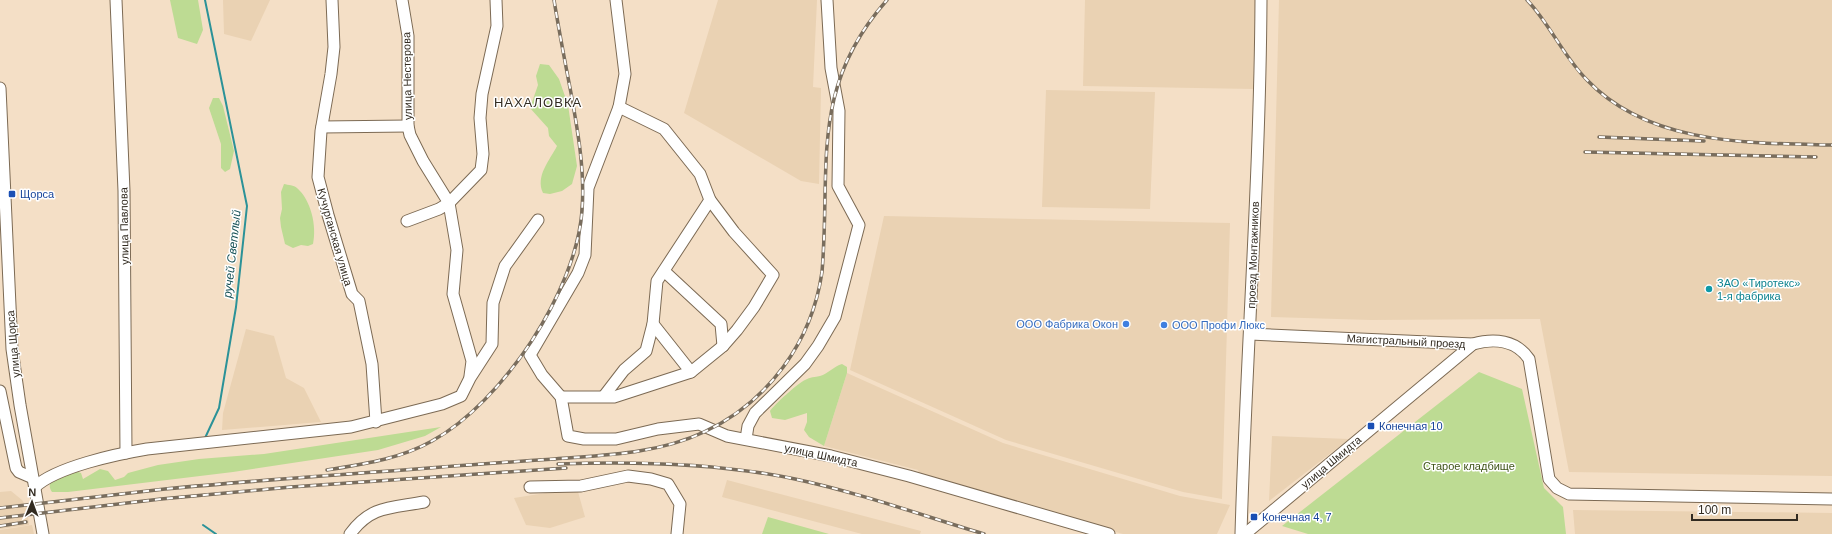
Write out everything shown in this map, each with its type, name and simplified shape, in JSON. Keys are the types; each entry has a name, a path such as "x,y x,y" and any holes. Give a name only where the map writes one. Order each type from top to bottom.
{"street":[{"name":"улица Павлова","path":"116,0 124,191 126,453"},
{"name":"Кучурганская улица","path":"332,0 334,47 322,127 318,177 328,216 352,294 359,301 372,364 376,422"},
{"name":"улица Нестерова","path":"402,0 408,36 408,126 410,135 449,203 457,250 452,294 472,361 470,378"},
{"path":"407,221 439,209 449,203 481,170 483,154 480,118 482,94 497,26 496,0"},
{"name":"улица Шмидта","path":"616,0 625,74 620,107 588,188 585,255 578,273 530,355 542,375 561,398 568,436 594,440 616,439 648,430 694,424 705,426 726,436 831,456 902,474 1109,534"},
{"path":"746,439 748,426 755,414 805,364 816,350 835,317 859,225 838,186 839,111 831,68 826,0"},
{"name":"проезд Монтажников","path":"1241,534 1244,422 1250,334 1260,0"},
{"name":"улица Щорса","path":"0,88 12,350 42,530"},
{"path":"561,398 614,397 691,372 723,346 754,307 773,275 734,232 710,200 700,174 664,129 620,107"},
{"path":"322,127 408,126"},
{"path":"604,396 624,370 646,351 653,324 657,281 710,200"},
{"path":"1,392 16,468 34,483 52,475 126,453 147,449 351,428 442,404 461,396 470,378 492,344 494,303 505,266 538,220"},
{"path":"664,271 721,324 723,346"},
{"path":"653,324 691,372"},
{"name":"Магистральный проезд","path":"1250,334 1473,344 1487,341 1509,343 1520,348 1529,359 1547,471 1552,484 1569,494 1832,499"},
{"name":"улица Шмидта","path":"1245,534 1473,344"},
{"path":"530,487 580,486 628,476 662,482 668,484 680,504 677,534"},
{"path":"350,534 373,512 389,507 424,502"}],"shaded area":[{"path":"223,0 270,0 251,41 224,34"},
{"path":"718,0 817,0 813,87 821,88 819,184 801,181 684,113"},
{"path":"1085,0 1255,0 1253,89 1083,86"},
{"path":"1279,0 1832,0 1832,476 1569,472 1540,319 1371,320 1271,317"},
{"path":"1046,90 1155,92 1150,209 1042,207"},
{"path":"884,216 1230,223 1222,499 1183,492 1006,440 850,370"},
{"path":"246,329 274,336 286,378 304,388 321,422 222,430 223,413"},
{"path":"847,373 1003,443 1180,496 1230,505 1217,534 1123,534 921,479 918,470 824,446"},
{"path":"1272,436 1349,439 1269,501"},
{"path":"727,480 921,531 920,534 862,534 722,497"},
{"path":"577,488 585,517 550,528 526,525 514,498"},
{"path":"11,491 22,500 27,508 29,525 0,529 0,492"},
{"path":"1573,510 1832,513 1832,534 1575,534"},
{"path":"32,525 34,534 0,534 0,530"}],"green space":[{"path":"170,0 198,0 203,30 197,44 178,38"},
{"path":"540,64 549,65 559,79 568,105 577,166 572,184 562,191 550,194 543,193 541,180 544,168 557,146 549,136 548,128 530,108 538,85 536,76"},
{"path":"213,98 219,98 223,106 234,151 230,169 225,172 221,168 221,144 209,108"},
{"path":"284,184 296,187 306,199 312,214 314,229 313,244 308,246 301,245 293,248 285,244 280,218 282,209 281,192"},
{"path":"842,364 847,367 847,373 824,446 809,437 804,430 807,422 807,413 785,420 772,418 770,411 797,385 809,378 823,375 836,366"},
{"name":"Старое кладбище","path":"1479,372 1522,389 1544,488 1563,507 1566,534 1308,534 1282,526"},
{"path":"441,427 425,436 378,450 233,472 68,492 52,492 50,488 50,483 52,480 75,471 81,473 83,479 100,469 108,471 115,480 124,477 128,473 158,465 199,459 264,454"},
{"path":"768,517 829,534 762,534"}],"waterway":[{"name":"ручей Светлый","path":"205,0 247,206 236,307 219,408 205,438"},
{"name":"ручей Светлый","path":"203,525 216,534"}],"railway":[{"path":"327,470 394,457 432,441 459,423 485,400 509,372 551,309 566,275 577,242 583,196 582,166 574,108 554,0"},
{"path":"0,508 196,486 631,452 668,445 686,439 704,432 727,419 748,404 767,387 783,367 797,345 808,322 817,298 822,272 826,163 829,129 835,97 845,65 862,33 887,0"},
{"path":"1527,0 1543,19 1578,71 1612,101 1640,117 1670,129 1734,141 1832,145"},
{"path":"1599,137 1704,141"},
{"path":"1585,152 1816,157"},
{"path":"558,464 647,463 736,469 795,479 843,491 984,534"},
{"path":"0,518 161,499 291,487 566,468"},
{"path":"0,526 26,522"}],"place":[{"name":"Щорса","path":"12,194"},
{"name":"ЗАО «Тиротекс» 1-я фабрика","path":"1709,289"},
{"name":"ООО Фабрика Окон","path":"1126,324"},
{"name":"ООО Профи Люкс","path":"1164,325"},
{"name":"Конечная 10","path":"1371,426"},
{"name":"Конечная 4, 7","path":"1254,517"}],"district":[{"name":"НАХАЛОВКА","path":"538,102"}]}
